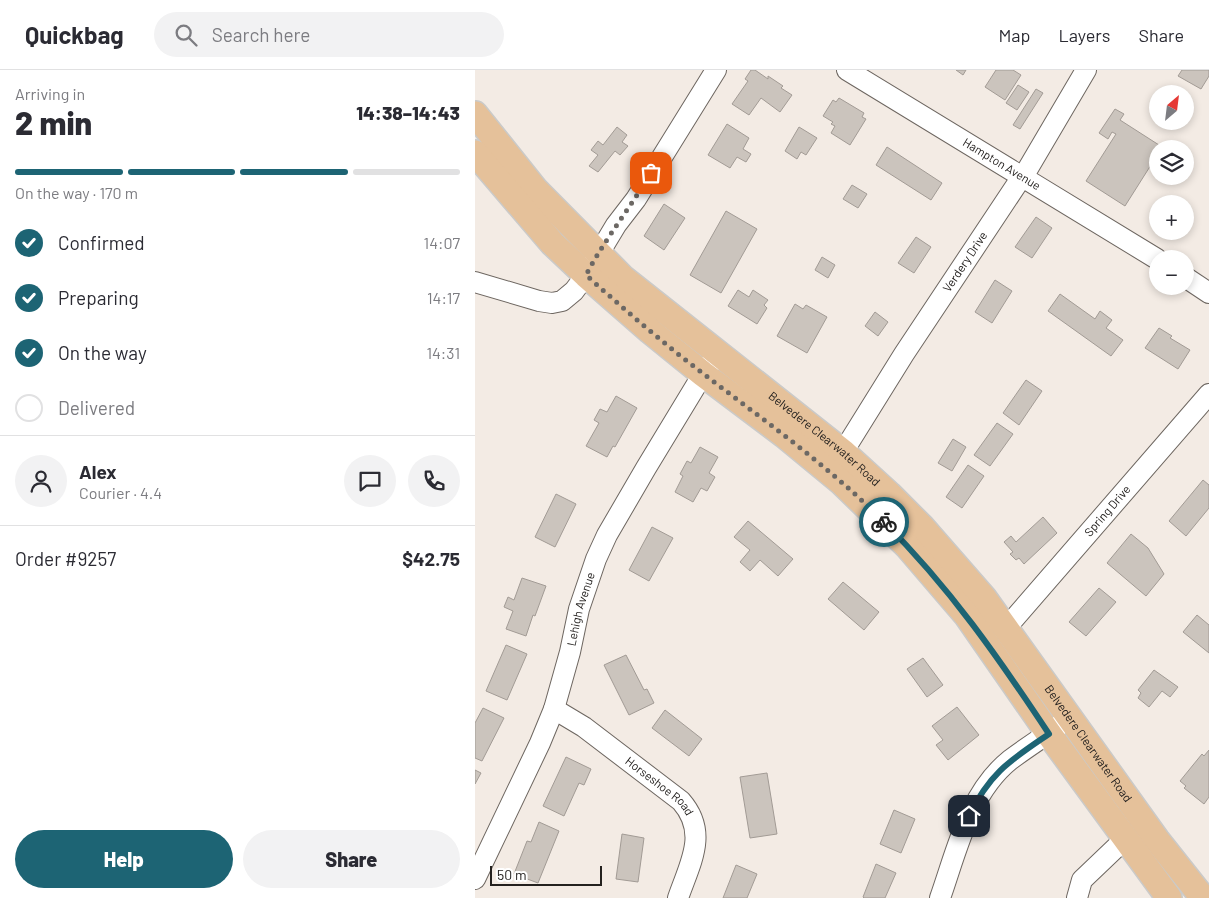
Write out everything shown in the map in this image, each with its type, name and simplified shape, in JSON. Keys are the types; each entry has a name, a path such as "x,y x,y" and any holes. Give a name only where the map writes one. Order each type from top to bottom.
{"main road":[{"name":"Belvedere Clearwater Road","path":"475,114 535,189 623,278 843,452 922,527 984,598 1157,840 1203,898"},
{"name":"Belvedere Clearwater Road","path":"475,153 552,243 586,275 703,374 832,474 875,513 907,546 967,616 1049,734 1169,898"}],"street":[{"path":"475,282 539,301 552,303 562,301 586,275 616,225 636,199 716,70"},
{"name":"Hampton Avenue","path":"847,70 1149,254"},
{"name":"Verdery Drive","path":"843,452 904,354 1023,177 1087,70"},
{"path":"1194,283 1209,294"},
{"name":"Lehigh Avenue","path":"475,879 540,743 554,709 570,652 579,609 596,559 627,502 703,374 718,353"},
{"name":"Spring Drive","path":"1006,628 1209,394"},
{"name":"Horseshoe Road","path":"554,709 584,727 681,801 689,810 695,826 696,842 678,898"},
{"path":"941,898 969,816 982,793 998,772 1010,761 1069,718"},
{"path":"1077,898 1082,880 1126,838"},
{"path":"1203,898 1209,888"}],"building":[{"path":"751,70 755,70 768,79 768,76 792,95 780,112 761,98 749,115 732,104 748,81 745,79"},
{"path":"956,70 966,70 963,75"},
{"path":"996,70 1013,70 1021,75 1005,100 985,87"},
{"path":"1182,70 1209,70 1209,76 1201,89 1178,76"},
{"path":"1018,85 1029,92 1017,110 1006,103"},
{"path":"1036,89 1043,93 1020,129 1013,125"},
{"path":"839,98 864,113 862,117 866,119 850,145 831,133 835,126 831,124 833,122 823,116 833,100 836,102"},
{"path":"1115,109 1124,114 1120,120 1151,140 1149,140 1149,168 1125,206 1086,181 1116,134 1112,132 1108,139 1099,133"},
{"path":"727,124 749,138 743,149 751,154 746,162 737,157 730,168 708,155"},
{"path":"617,127 627,135 622,142 628,146 620,155 615,151 598,172 589,166 598,155 591,150 598,141 603,145"},
{"path":"799,127 817,138 806,155 801,152 797,159 785,151"},
{"path":"887,147 942,183 931,200 876,165"},
{"path":"852,185 867,194 858,208 843,199"},
{"path":"664,204 685,218 664,250 644,236"},
{"path":"726,211 757,229 721,293 690,275"},
{"path":"1036,217 1052,228 1032,258 1015,247"},
{"path":"916,237 931,247 914,273 898,263"},
{"path":"822,257 835,265 828,278 815,270"},
{"path":"995,280 1012,291 992,323 975,312"},
{"path":"738,290 749,297 753,290 768,300 764,305 767,308 757,324 728,306"},
{"path":"1060,294 1095,319 1100,311 1112,320 1106,328 1123,340 1111,356 1048,311"},
{"path":"795,304 803,309 806,305 827,317 807,353 777,336"},
{"path":"875,312 888,322 878,336 865,326"},
{"path":"1159,328 1172,336 1170,338 1190,350 1178,369 1145,348"},
{"path":"1026,380 1042,391 1019,425 1003,413"},
{"path":"616,396 637,408 615,447 613,446 607,457 586,446 599,423 594,420 600,409 607,412"},
{"path":"997,423 1013,434 990,466 974,455"},
{"path":"953,439 966,447 952,471 938,463"},
{"path":"700,447 718,457 709,473 715,477 707,491 701,488 693,502 675,492 683,476 680,474 687,461 691,463"},
{"path":"968,465 984,476 962,508 946,497"},
{"path":"1203,480 1209,485 1209,508 1186,536 1169,521"},
{"path":"556,494 576,504 555,547 535,537"},
{"path":"1043,517 1057,533 1024,564 1019,558 1016,560 1010,554 1013,552 1004,542 1011,536 1016,542"},
{"path":"748,521 793,559 778,576 760,560 750,571 740,562 750,550 734,537"},
{"path":"652,527 673,538 649,581 629,570"},
{"path":"1131,534 1148,548 1164,574 1146,596 1107,563"},
{"path":"522,578 546,586 526,636 506,629 513,611 504,607 508,597 514,600"},
{"path":"843,582 879,612 864,630 828,599"},
{"path":"1099,588 1116,602 1086,636 1069,622"},
{"path":"1197,615 1209,625 1209,653 1183,632"},
{"path":"506,645 527,654 507,700 486,691"},
{"path":"626,655 644,690 647,689 654,703 629,715 604,665"},
{"path":"923,658 943,685 927,697 907,669"},
{"path":"1154,670 1178,687 1170,697 1162,691 1149,707 1138,698 1141,693 1138,690"},
{"path":"957,707 979,735 948,760 936,745 943,740 932,726"},
{"path":"483,708 504,718 482,761 475,758 475,723"},
{"path":"665,710 702,739 689,756 652,728"},
{"path":"1209,750 1209,797 1204,804 1184,788 1186,786 1180,781 1202,754 1204,756"},
{"path":"566,757 591,769 584,785 579,783 564,816 543,806"},
{"path":"475,770 481,773 475,784"},
{"path":"767,773 777,834 750,838 740,777"},
{"path":"894,810 915,819 901,853 880,844"},
{"path":"539,822 559,831 538,883 514,874 527,841 531,842"},
{"path":"622,834 644,838 638,882 616,879"},
{"path":"876,864 896,873 885,898 864,898 863,897"},
{"path":"736,865 757,874 747,898 723,898"}],"way so far":[{"path":"651,173 636,199 616,225 586,275 703,374 832,474 884,522"}],"route":[{"path":"884,522 938,580 967,616 1049,734 1010,761 998,772 986,786 969,816"}]}
